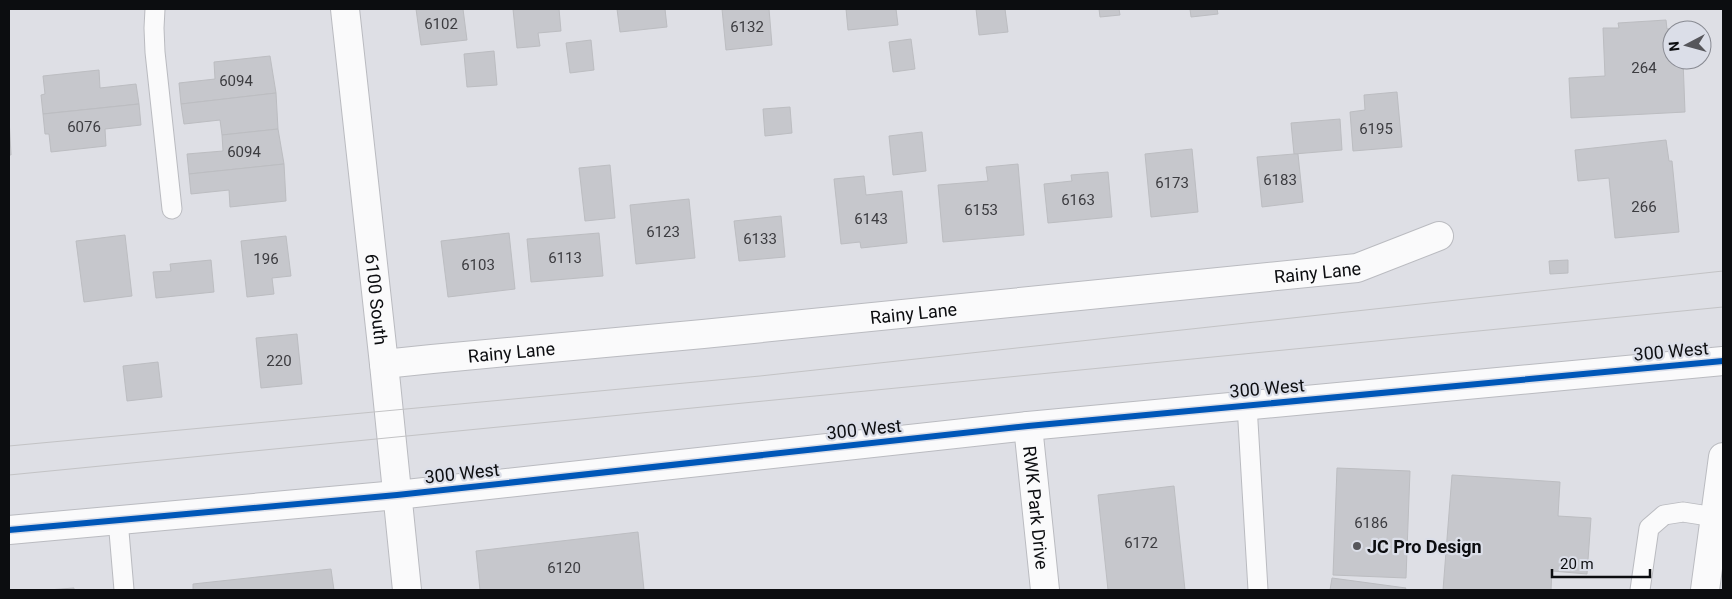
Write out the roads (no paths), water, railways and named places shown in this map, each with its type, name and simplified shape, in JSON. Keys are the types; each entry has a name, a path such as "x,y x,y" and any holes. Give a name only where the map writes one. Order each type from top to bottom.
{"street":[{"name":"6100 South","path":"345,9 407,590"},
{"name":"Rainy Lane","path":"384,364 1357,268 1439,236"},
{"name":"300 West","path":"9,530 397,495 1028,426 1723,361"},
{"name":"RWK Park Drive","path":"1028,426 1045,590"},
{"path":"1704,590 1723,462"}],"lane":[{"path":"155,9 155,52 172,209"},
{"path":"1247,405 1258,590"},
{"path":"1640,590 1649,528 1664,515 1683,512 1715,517"},
{"path":"118,520 124,590"}],"tram line":[{"path":"9,446 760,376 1723,271"},
{"path":"9,475 1723,307"}],"place":[{"name":"JC Pro Design","path":"1357,546"}]}
